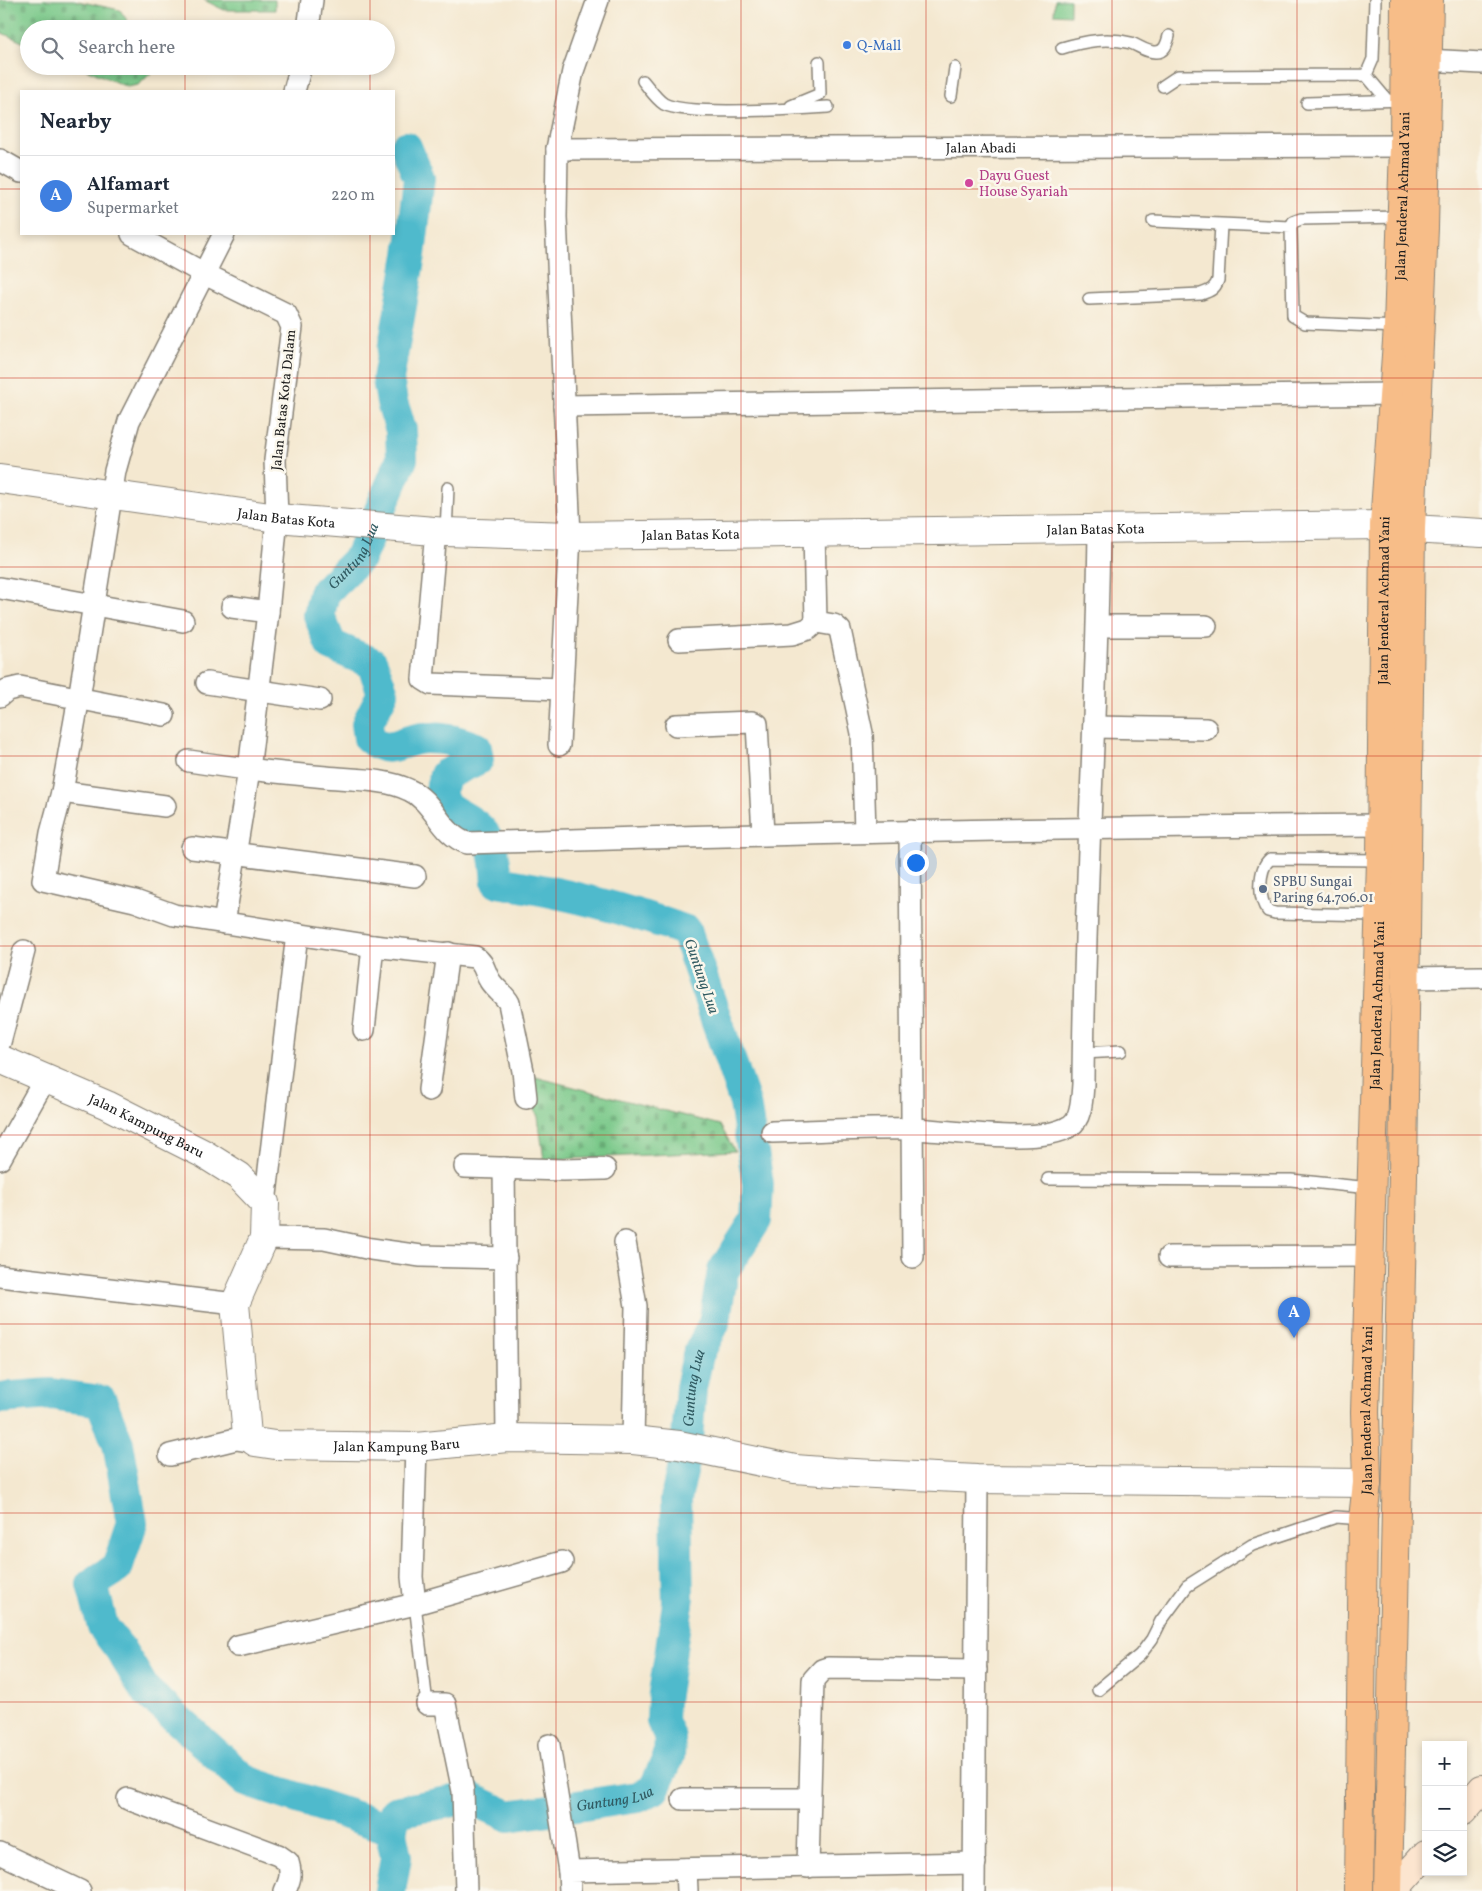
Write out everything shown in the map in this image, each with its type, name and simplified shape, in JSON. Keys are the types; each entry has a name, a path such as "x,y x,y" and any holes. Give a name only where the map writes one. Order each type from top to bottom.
{"highway":[{"name":"Jalan Jenderal Achmad Yani","path":"1359,1891 1363,1519 1367,1483 1365,1412 1382,826 1381,749 1384,525 1398,327 1404,146 1396,100 1405,0"},
{"name":"Jalan Jenderal Achmad Yani","path":"1388,1891 1410,748 1411,529 1424,228 1426,60 1429,0"},
{"path":"1381,749 1410,748"},
{"path":"1362,1622 1392,1622"},
{"path":"1362,1679 1391,1678"}],"main road":[{"path":"1467,1806 1482,1789"},
{"path":"1393,1891 1422,1858"}],"street":[{"path":"309,20 312,0"},
{"path":"559,745 570,536 556,218 557,149 573,71 598,0"},
{"path":"1426,60 1482,63"},
{"path":"294,90 298,75"},
{"name":"Jalan Abadi","path":"557,149 1404,146"},
{"path":"0,160 20,171"},
{"name":"Jalan Batas Kota Dalam","path":"134,235 205,274 286,314 290,321 292,335 274,460 277,518 259,691 249,770 224,923"},
{"path":"224,235 129,421 109,496 95,605 79,700 43,880 134,901 174,915 373,946 448,953 481,960 490,981 507,998 523,1071 526,1098"},
{"path":"564,406 1393,394"},
{"name":"Jalan Batas Kota","path":"0,479 109,496 277,518 441,532 570,536 814,531 1384,525"},
{"path":"772,1132 912,1129 1022,1135 1056,1133 1072,1126 1080,1111 1083,1084 1098,626 1099,529"},
{"path":"1411,529 1482,533"},
{"path":"814,531 816,622"},
{"path":"441,532 423,679 431,684 562,689"},
{"path":"0,588 183,621"},
{"path":"232,607 268,612"},
{"path":"679,640 792,634 808,629 816,622"},
{"path":"816,622 834,625 842,636 862,733 865,832"},
{"path":"1098,626 1206,626"},
{"path":"206,683 320,700"},
{"path":"0,696 7,690 20,687 164,715"},
{"path":"676,725 752,722 757,724 763,834"},
{"path":"1094,728 1206,729"},
{"path":"189,761 249,770 384,783 410,790 428,806 458,840 467,843 1090,827 1382,826"},
{"path":"62,792 165,806"},
{"path":"910,831 913,1257"},
{"path":"192,848 415,876"},
{"path":"255,1442 247,1435 235,1304 264,1238 266,1203 297,934"},
{"path":"364,1030 373,946"},
{"path":"0,1042 24,951"},
{"path":"429,1090 448,953"},
{"path":"1406,978 1482,977"},
{"name":"Jalan Kampung Baru","path":"0,1059 107,1105 204,1154 239,1176 266,1203"},
{"path":"0,1159 45,1079"},
{"path":"465,1167 563,1170 606,1169"},
{"path":"504,1168 507,1438"},
{"path":"264,1238 324,1239 371,1249 421,1256 506,1258"},
{"path":"625,1242 636,1306 633,1440"},
{"path":"1169,1257 1369,1256"},
{"path":"0,1276 235,1304"},
{"name":"Jalan Kampung Baru","path":"255,1442 275,1445 416,1447 507,1438 633,1440 679,1445 795,1468 977,1479 1367,1483"},
{"path":"170,1455 236,1440 255,1442"},
{"path":"415,1604 412,1577 416,1447"},
{"path":"974,1891 977,1479"},
{"path":"238,1646 415,1604 562,1562"},
{"path":"808,1867 813,1680 822,1670 976,1670"},
{"path":"427,1704 445,1704 463,1798 466,1891"},
{"path":"549,1745 570,1881 686,1869 975,1863"},
{"path":"128,1799 278,1856 288,1862 290,1869 291,1878 285,1891"},
{"path":"683,1799 810,1799"},
{"path":"0,1852 80,1891"},
{"path":"686,1869 688,1891"}],"lane":[{"path":"1366,75 1373,58 1375,0"},
{"path":"1062,48 1085,41 1102,40 1130,43 1155,53 1162,51 1167,45 1169,36"},
{"path":"782,110 820,94 819,62"},
{"path":"951,96 955,68"},
{"path":"1163,86 1178,76 1366,75 1396,100"},
{"path":"643,81 662,103 673,107 782,110 828,107"},
{"path":"1307,103 1396,100"},
{"path":"1398,327 1305,323 1297,320 1294,316 1291,227 1293,222 1300,219 1402,217"},
{"path":"1153,220 1291,227"},
{"path":"1089,299 1201,294 1209,291 1216,286 1218,280 1222,225"},
{"path":"441,532 448,488"},
{"path":"1378,915 1275,913 1268,911 1261,899 1263,868 1270,859 1381,860"},
{"path":"1083,1053 1121,1051"},
{"path":"1048,1179 1291,1180 1370,1188"},
{"path":"1098,1690 1140,1655 1152,1640 1161,1621 1187,1586 1252,1545 1336,1516 1363,1519"},
{"path":"415,1604 427,1704"}],"green space":[{"path":"0,0 73,0 120,10 127,20 20,20 20,41 0,32"},
{"path":"204,0 275,0 275,10 224,10"},
{"path":"1055,0 1070,0 1070,15 1054,14"},
{"path":"100,75 149,75 138,85 127,87"},
{"path":"520,1073 720,1125 735,1151 544,1160 538,1117"}],"waterway":[{"name":"Guntung Lua","path":"391,1833 395,1812 470,1798 509,1816 638,1797 654,1789 669,1756 670,1738 662,1721 663,1700 678,1604 676,1499 686,1452 691,1388 698,1355 714,1323 723,1271 756,1220 758,1184 745,1103 686,931 593,902 497,882 496,867 489,841 472,822 444,804 441,797 441,787 445,775 478,759 476,748 452,741 427,738 411,740 391,747 377,744 369,738 367,724 383,693 372,663 331,645 319,615 324,593 360,557 402,459 401,430 392,402 388,379 410,255 419,178 406,147"},
{"path":"0,1398 51,1394 101,1401 118,1444 132,1523 117,1568 92,1584 103,1627 120,1649 145,1690 246,1781 380,1825 391,1833 396,1857 390,1891"}],"place":[{"name":"Q-Mall","path":"847,45"},
{"name":"Dayu Guest House Syariah","path":"969,183"},
{"name":"SPBU Sungai Paring 64.706.01","path":"1263,889"},
{"name":"Alfamart","path":"1294,1338"}]}
